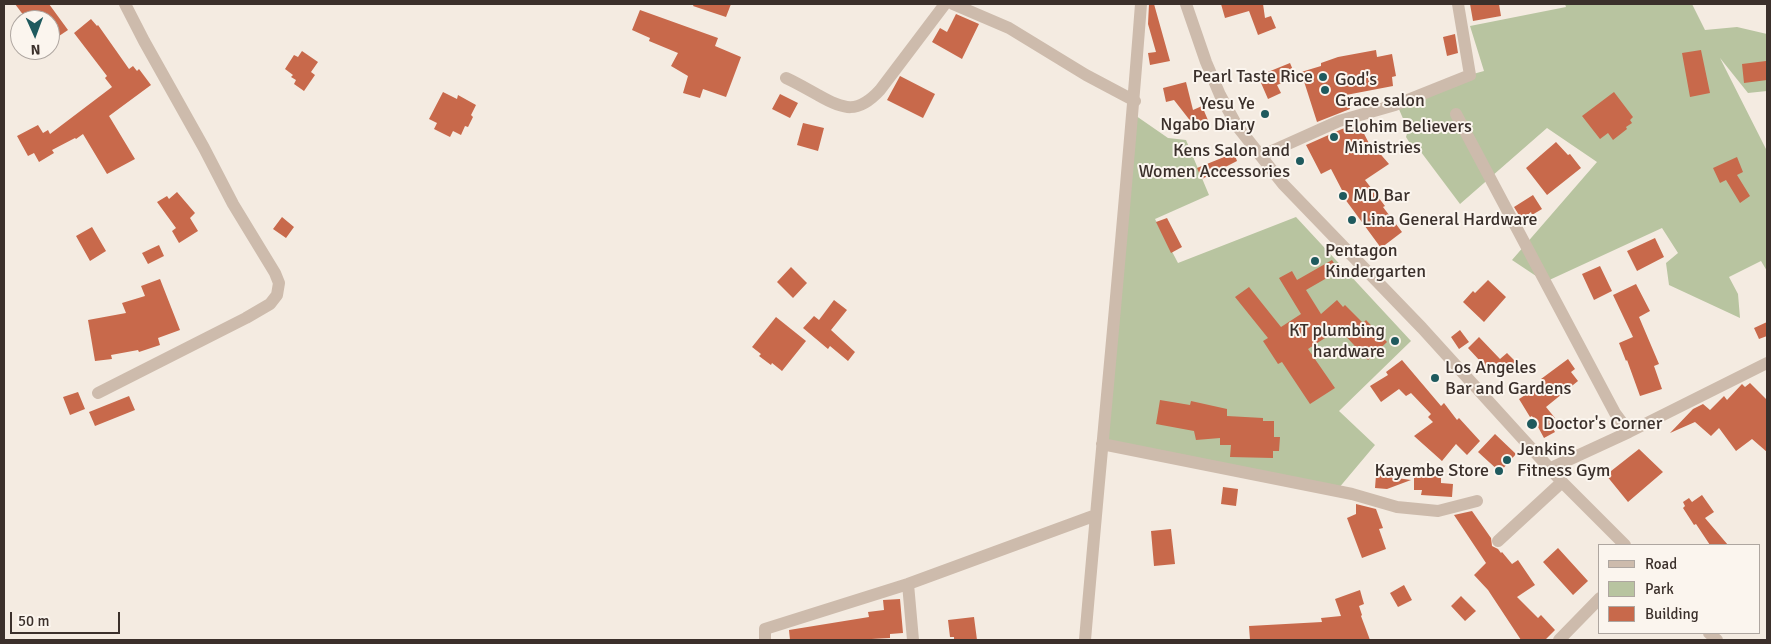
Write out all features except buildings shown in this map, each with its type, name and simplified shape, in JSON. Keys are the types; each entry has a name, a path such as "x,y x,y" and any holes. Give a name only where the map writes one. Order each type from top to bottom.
{"street":[{"path":"98,393 270,304 277,295 279,284 125,4"},
{"path":"786,78 836,106 848,108 860,106 871,100 880,90 945,4"},
{"path":"953,4 1009,28 1086,76 1134,101"},
{"path":"1085,640 1134,101 1141,4"},
{"path":"1186,4 1206,62 1220,95 1237,126 1298,201 1422,328 1562,482 1624,544"},
{"path":"1262,156 1338,121 1395,105 1470,75 1458,4"},
{"path":"1456,114 1615,414 1629,432"},
{"path":"1551,468 1629,432 1767,363"},
{"path":"1102,444 1352,494 1397,507 1438,511 1477,501"},
{"path":"1498,541 1562,482"},
{"path":"765,640 766,629 908,584 1096,515"},
{"path":"908,584 913,640"},
{"path":"1559,640 1598,600"}],"green space":[{"path":"1565,4 1692,4 1705,30 1737,27 1767,34 1767,91 1748,93 1720,58 1767,151 1767,271 1761,261 1729,277 1738,294 1740,318 1669,285 1666,263 1678,253 1662,228 1545,282 1512,260 1597,162 1547,128 1460,204 1415,144 1411,145 1406,137 1408,130 1398,107 1444,82 1484,71 1470,26 1566,7"},
{"path":"1129,111 1168,138 1186,140 1209,195 1155,219 1178,263 1296,217 1411,341 1339,411 1375,445 1338,489 1099,439"}],"place":[{"name":"Pearl Taste Rice","path":"1323,77"},
{"name":"God's Grace salon","path":"1325,90"},
{"name":"Yesu Ye Ngabo Diary","path":"1265,114"},
{"name":"Elohim Believers Ministries","path":"1334,137"},
{"name":"Kens Salon and Women Accessories","path":"1300,161"},
{"name":"MD Bar","path":"1343,196"},
{"name":"Lina General Hardware","path":"1352,220"},
{"name":"Pentagon Kindergarten","path":"1315,261"},
{"name":"KT plumbing hardware","path":"1395,341"},
{"name":"Los Angeles Bar and Gardens","path":"1435,378"},
{"name":"Doctor's Corner","path":"1532,424"},
{"name":"Jenkins Fitness Gym","path":"1507,460"},
{"name":"Kayembe Store","path":"1499,471"}]}
